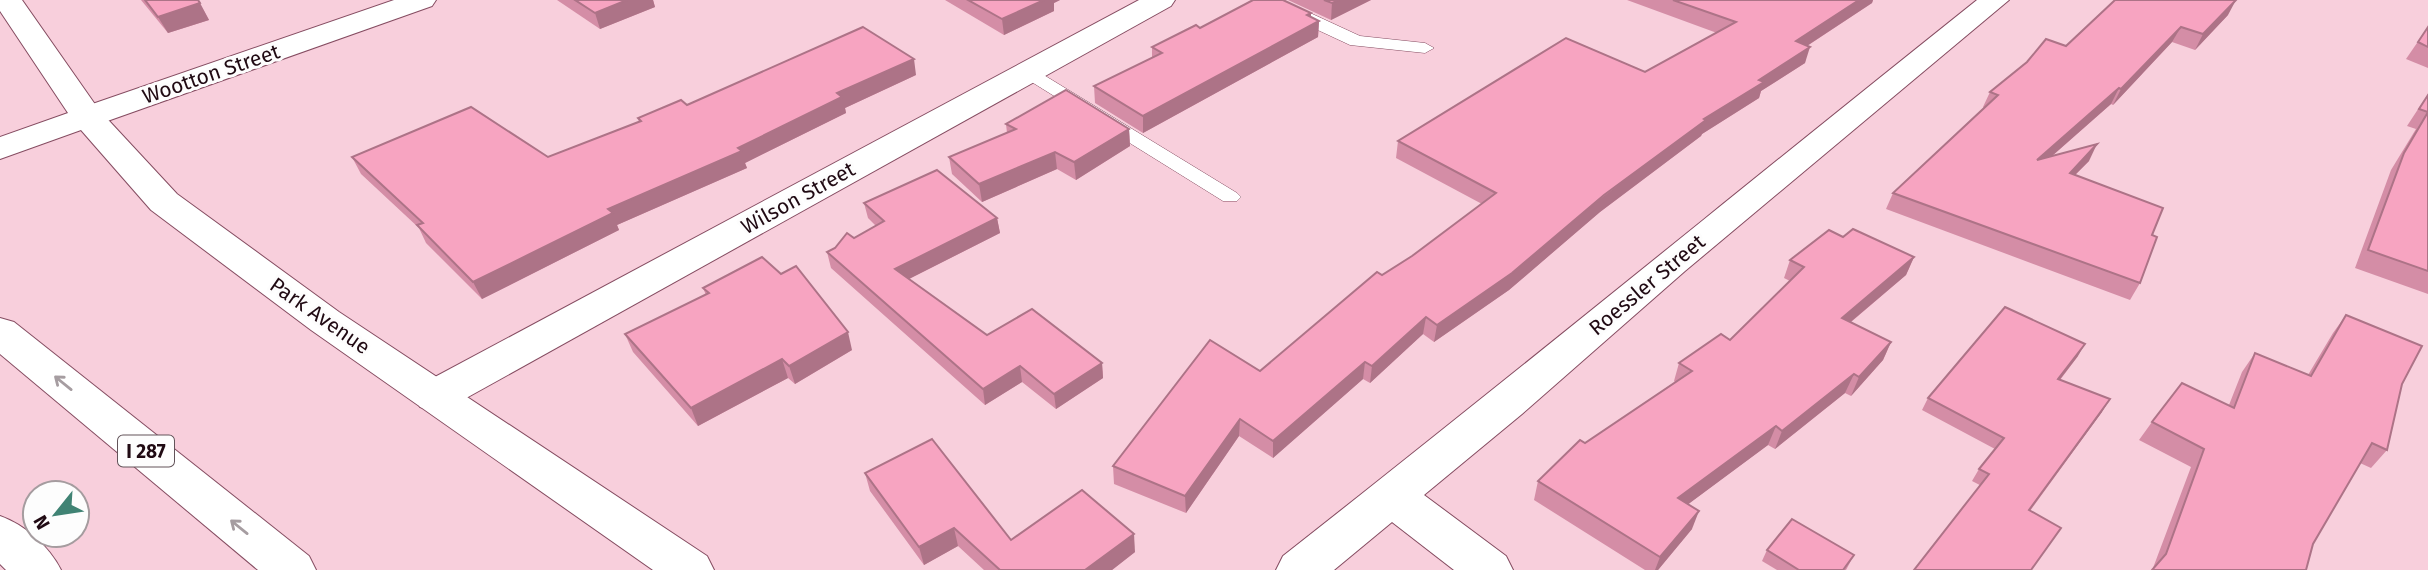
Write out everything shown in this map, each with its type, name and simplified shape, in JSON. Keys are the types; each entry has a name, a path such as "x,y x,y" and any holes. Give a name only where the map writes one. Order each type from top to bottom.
{"main road":[{"name":"Park Avenue","path":"7,0 88,117 164,202 325,321 690,570"},
{"name":"Wootton Street","path":"0,149 422,0"},
{"name":"Wilson Street","path":"435,396 1161,0"},
{"name":"Roessler Street","path":"1300,570 1507,403 1671,262 1995,0"},
{"name":"I 287","path":"0,332 292,570"},
{"path":"1390,495 1489,570"},
{"path":"0,535 37,570"}],"lane":[{"path":"1268,0 1356,41 1425,48"},
{"path":"1029,72 1230,197"}],"building":[{"path":"145,0 198,0 200,3 158,17"},
{"path":"575,0 627,0 595,13"},
{"path":"968,0 1044,0 1002,19"},
{"path":"1253,0 1283,0 1311,13 1307,15 1319,21 1143,116 1094,86 1162,53 1152,47 1196,25 1200,28"},
{"path":"1673,0 1859,0 1796,41 1810,47 1759,80 1764,82 1704,119 1706,120 1604,195 1512,273 1437,325 1426,317 1372,366 1365,362 1273,441 1240,419 1185,496 1113,466 1210,340 1260,371 1377,272 1382,275 1412,256 1496,193 1398,141 1566,38 1645,72 1736,22"},
{"path":"2115,0 2236,0 2203,34 2181,27 2121,89 2037,160 2097,144 2070,173 2163,208 2152,235 2157,237 2140,283 1893,193 1998,95 1990,92 2027,62 2046,39 2066,46"},
{"path":"863,27 914,59 837,93 842,97 738,148 742,151 608,209 613,213 473,282 417,225 423,223 352,157 471,107 548,157 641,121 638,118 681,100 687,105"},
{"path":"2428,27 2428,47 2418,42"},
{"path":"1066,90 1129,129 1074,162 1055,152 979,184 949,157 1016,129 1006,124"},
{"path":"2428,95 2428,112 2419,109"},
{"path":"2428,112 2428,271 2368,250 2404,153"},
{"path":"937,170 997,218 895,269 987,335 1032,309 1102,363 1054,394 1020,366 983,389 827,252 835,248 847,233 854,238 884,221 864,203"},
{"path":"1853,229 1914,257 1842,318 1891,342 1859,377 1854,374 1782,431 1776,426 1678,498 1699,511 1660,557 1538,481 1580,440 1585,443 1692,371 1679,363 1721,334 1730,340 1804,267 1790,260 1829,230 1843,237"},
{"path":"762,257 781,274 796,266 848,332 789,366 782,359 691,408 625,334 709,293 703,288"},
{"path":"2005,307 2085,344 2058,379 2110,399 2029,510 2061,528 2031,570 1914,570 1989,474 1979,469 2004,438 1928,398"},
{"path":"2346,315 2422,346 2402,384 2387,450 2372,443 2313,544 2306,570 2152,570 2166,554 2204,449 2152,422 2182,383 2234,408 2255,353 2311,376"},
{"path":"932,439 1011,540 1082,490 1134,534 1085,570 1000,570 954,528 919,547 865,473"},
{"path":"1792,519 1854,555 1843,570 1799,570 1767,550"}]}
